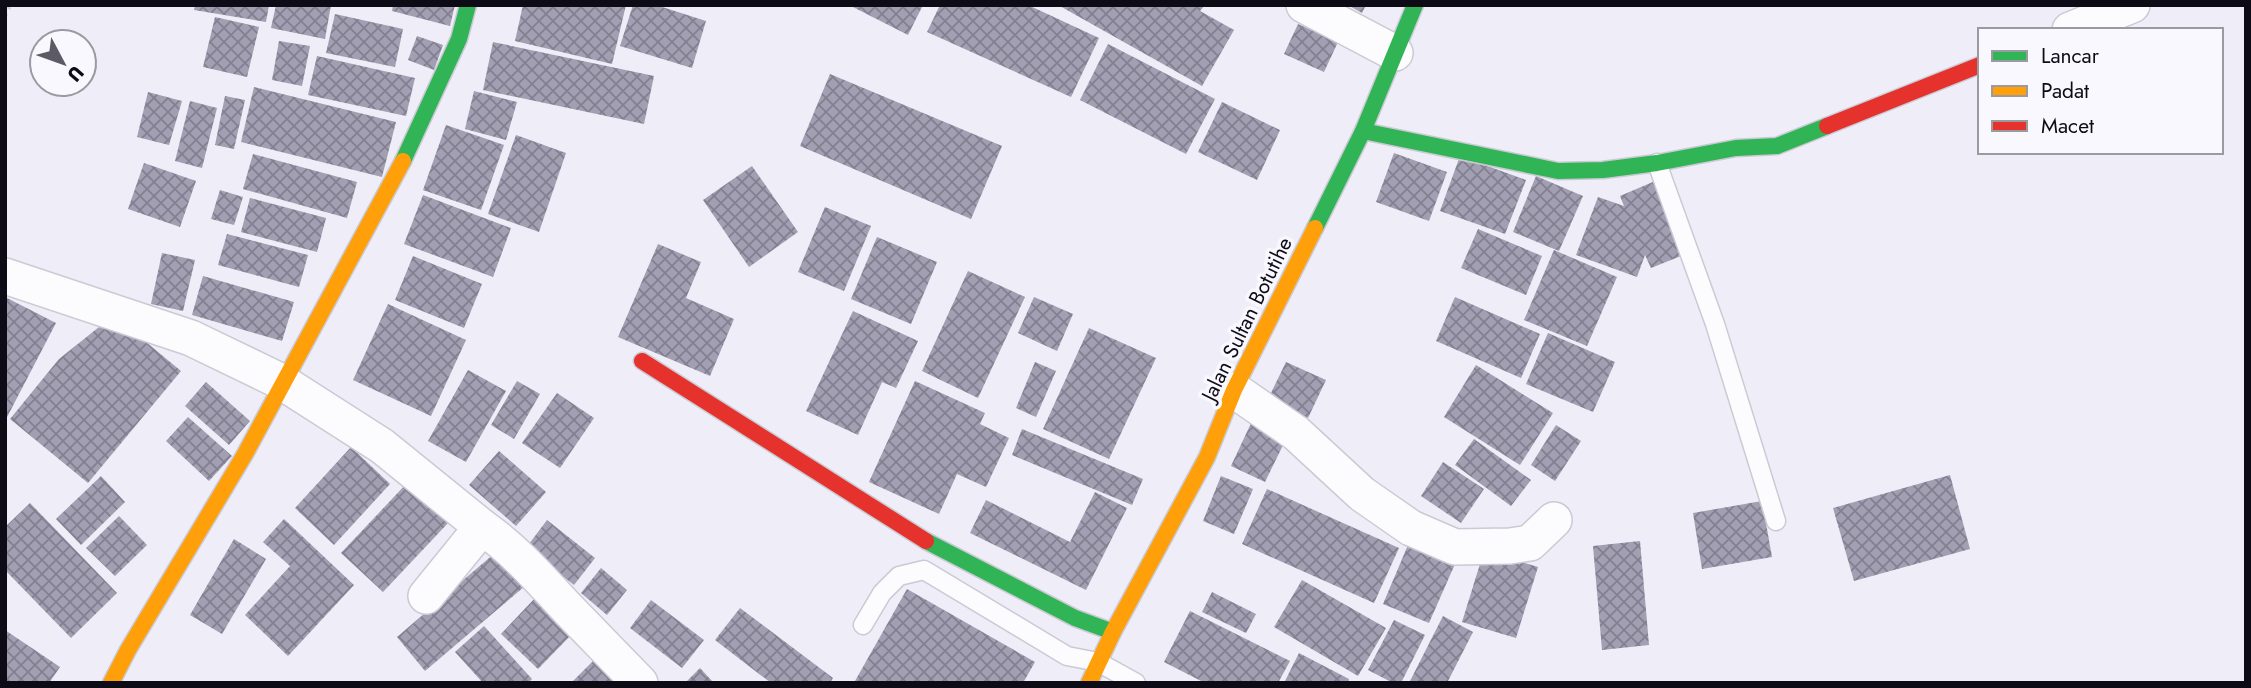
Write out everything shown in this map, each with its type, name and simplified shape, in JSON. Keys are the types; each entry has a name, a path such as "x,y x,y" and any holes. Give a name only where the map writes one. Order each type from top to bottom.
{"street":[{"path":"111,683 245,454 394,181 459,39 468,5"},
{"path":"1304,5 1395,53"},
{"name":"Jalan Sultan Botutihe","path":"1088,683 1207,457 1234,390 1363,131 1415,5"},
{"path":"2075,28 2132,5"},
{"path":"1363,131 1558,171 1603,170 1737,148 1777,146 1978,66"},
{"path":"5,276 191,338 282,382 382,446 481,527 505,543 538,574 640,683"},
{"path":"642,361 788,452 886,519 944,552 1075,618 1113,632"},
{"path":"1234,390 1296,433 1372,501 1411,528 1455,547 1530,543 1554,520"},
{"path":"426,596 481,527"}],"lane":[{"path":"1657,163 1714,324 1776,521"},
{"path":"863,625 882,593 900,576 924,570 1068,656 1098,662 1136,683"}],"path":[{"path":"5,15 10,5"}],"building":[{"path":"195,5 269,5 266,22 194,10"},
{"path":"276,5 331,5 325,39 271,28"},
{"path":"393,5 455,5 450,26 392,11"},
{"path":"523,5 626,5 612,64 515,41"},
{"path":"633,5 656,5 706,21 692,68 620,46"},
{"path":"849,5 923,5 908,35"},
{"path":"940,5 1028,5 1099,38 1071,97 927,32"},
{"path":"1058,5 1205,5 1200,11 1234,30 1202,86"},
{"path":"1348,5 1366,5 1362,13"},
{"path":"335,14 403,29 395,67 326,53"},
{"path":"215,17 259,27 247,77 203,67"},
{"path":"1298,24 1338,42 1324,72 1284,54"},
{"path":"417,36 443,45 434,70 408,60"},
{"path":"279,41 310,46 302,86 272,80"},
{"path":"493,42 654,76 644,124 483,90"},
{"path":"1108,44 1215,99 1186,154 1080,100"},
{"path":"317,56 415,78 406,116 308,95"},
{"path":"830,74 1002,146 971,219 800,146"},
{"path":"254,87 396,122 382,177 241,142"},
{"path":"474,91 517,102 506,140 465,129"},
{"path":"148,92 182,101 169,145 137,137"},
{"path":"225,96 245,100 234,149 215,145"},
{"path":"190,101 217,108 202,168 175,161"},
{"path":"1222,102 1280,130 1257,180 1198,152"},
{"path":"446,125 504,145 481,210 423,190"},
{"path":"516,135 566,153 539,232 488,214"},
{"path":"1394,153 1447,172 1429,221 1376,202"},
{"path":"253,154 357,182 347,218 243,189"},
{"path":"1460,156 1526,180 1505,234 1440,211"},
{"path":"144,163 196,181 180,227 128,209"},
{"path":"752,166 798,232 749,267 703,200"},
{"path":"1536,176 1583,196 1559,251 1513,232"},
{"path":"1655,181 1686,254 1651,268 1645,255 1637,277 1576,255 1598,197 1624,206 1620,196"},
{"path":"220,190 243,197 234,225 211,219"},
{"path":"423,195 511,228 493,277 404,244"},
{"path":"250,198 326,218 317,252 241,232"},
{"path":"825,207 871,226 844,291 798,272"},
{"path":"1478,229 1542,256 1526,295 1461,268"},
{"path":"227,234 308,255 299,287 218,265"},
{"path":"877,237 937,262 911,324 851,299"},
{"path":"658,244 701,262 686,298 734,319 710,376 618,337"},
{"path":"1554,250 1617,277 1587,346 1524,320"},
{"path":"162,253 195,260 183,311 151,304"},
{"path":"413,256 482,284 464,328 395,300"},
{"path":"968,271 1025,297 978,398 922,371"},
{"path":"203,276 294,302 282,341 192,315"},
{"path":"5,297 56,323 5,421"},
{"path":"1034,297 1073,314 1057,351 1018,333"},
{"path":"1455,297 1540,334 1521,378 1436,341"},
{"path":"388,304 466,340 431,416 353,380"},
{"path":"853,311 918,341 896,388 882,382 858,435 806,411"},
{"path":"99,327 140,337 181,371 88,483 10,419 59,359"},
{"path":"1089,328 1156,358 1109,459 1043,429"},
{"path":"1548,333 1615,362 1593,412 1526,384"},
{"path":"1035,362 1056,371 1036,417 1016,408"},
{"path":"1286,362 1326,380 1308,418 1268,399"},
{"path":"1476,365 1553,413 1520,465 1444,417"},
{"path":"468,370 506,391 466,462 428,441"},
{"path":"517,381 540,394 514,439 491,425"},
{"path":"915,381 985,413 980,424 1009,438 986,487 957,474 939,514 869,482"},
{"path":"206,382 250,421 229,445 185,406"},
{"path":"557,393 594,418 560,468 522,443"},
{"path":"188,417 232,456 209,481 166,441"},
{"path":"1253,419 1288,435 1265,482 1231,466"},
{"path":"1556,425 1581,441 1555,481 1531,465"},
{"path":"1022,429 1143,479 1132,505 1012,455"},
{"path":"1474,439 1531,480 1511,506 1455,465"},
{"path":"351,447 390,484 334,545 295,508"},
{"path":"499,451 546,492 516,526 469,485"},
{"path":"1443,462 1484,489 1461,523 1421,496"},
{"path":"1950,475 1970,549 1854,581 1833,508"},
{"path":"101,476 125,502 81,545 56,519"},
{"path":"1221,476 1253,489 1234,534 1203,521"},
{"path":"408,482 449,522 383,592 341,553"},
{"path":"1267,489 1399,548 1374,603 1242,544"},
{"path":"1095,492 1127,508 1086,590 970,533 986,500 1070,542"},
{"path":"1762,501 1772,557 1702,569 1693,513"},
{"path":"30,503 117,593 71,638 5,570 5,527"},
{"path":"119,516 147,545 115,576 86,548"},
{"path":"284,519 354,585 288,656 245,615 290,566 263,542"},
{"path":"547,520 595,558 574,585 526,548"},
{"path":"234,539 266,559 222,634 190,615"},
{"path":"1640,541 1649,645 1602,650 1593,546"},
{"path":"1408,545 1455,564 1429,623 1383,604"},
{"path":"1484,551 1538,567 1516,638 1462,622"},
{"path":"496,552 525,586 425,671 397,637"},
{"path":"601,568 627,590 607,615 581,593"},
{"path":"1302,580 1386,628 1358,676 1274,627"},
{"path":"907,589 1035,662 1023,683 855,681"},
{"path":"1212,592 1256,614 1246,633 1202,612"},
{"path":"537,596 574,632 538,669 501,634"},
{"path":"651,600 704,640 682,668 630,628"},
{"path":"740,608 833,678 830,683 771,683 715,640"},
{"path":"1190,611 1290,661 1278,683 1205,683 1164,662"},
{"path":"1443,616 1473,632 1447,683 1409,683"},
{"path":"1394,620 1425,635 1401,683 1393,683 1368,670"},
{"path":"484,626 532,679 528,683 483,683 455,652"},
{"path":"5,630 60,667 49,683 5,683"},
{"path":"1299,653 1349,679 1348,683 1284,683"},
{"path":"596,658 620,683 571,683"},
{"path":"700,668 714,683 685,683"}],"traffic: fast":[{"path":"403,161 459,39 468,5"},
{"path":"1315,228 1363,131 1415,5"},
{"path":"1363,131 1558,171 1603,170 1736,148 1777,146 1827,126"},
{"path":"926,541 1075,618 1113,632"}],"traffic: slow":[{"path":"111,683 245,454 403,161"},
{"path":"1089,683 1113,632 1207,457 1234,390 1315,228"}],"traffic: jam":[{"path":"1827,126 1978,66"},
{"path":"642,361 926,541"}]}
